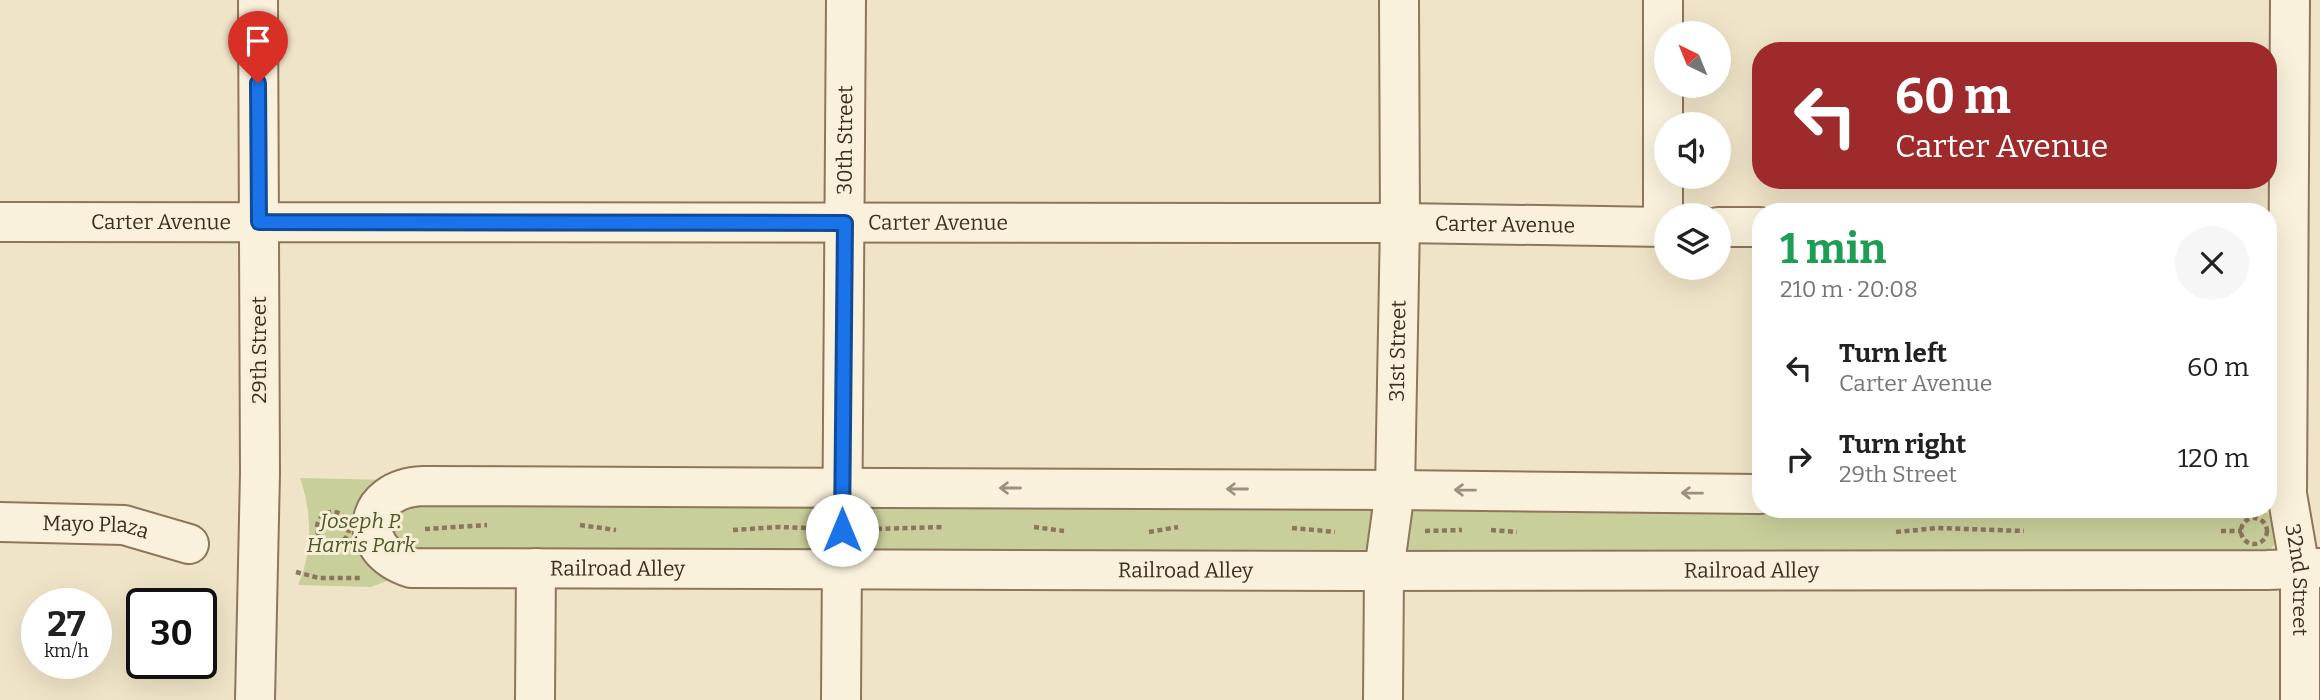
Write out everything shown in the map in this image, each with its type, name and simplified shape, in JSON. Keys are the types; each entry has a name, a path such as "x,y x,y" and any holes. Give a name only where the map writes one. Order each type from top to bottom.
{"street":[{"name":"29th Street","path":"255,700 260,473 258,0"},
{"name":"30th Street","path":"841,700 846,0"},
{"name":"31st Street","path":"1383,700 1384,571 1395,489 1400,223 1399,0"},
{"path":"1662,0 1664,203"},
{"name":"32nd Street","path":"2290,0 2279,227 2277,494 2310,568 2300,700"},
{"name":"Carter Avenue","path":"0,222 1400,223 1654,227"},
{"path":"1731,227 1752,227"},
{"name":"Railroad Alley","path":"1752,494 1395,489 407,486 394,491 382,502 371,528 382,553 394,563 411,568 1384,571 2310,568"},
{"name":"Mayo Plaza","path":"0,522 124,525 189,544"},
{"path":"534,700 536,568"}],"path":[{"path":"333,512 347,519 350,528 348,536 334,545 319,537 317,528 325,514 333,512"},
{"path":"425,528 495,524"},
{"path":"576,524 622,531"},
{"path":"869,530 951,526"},
{"path":"1027,526 1071,533"},
{"path":"1140,534 1189,526"},
{"path":"729,531 779,527 816,529"},
{"path":"1290,528 1345,533"},
{"path":"296,572 319,578 370,578"}],"green space":[{"name":"Joseph P. Harris Park","path":"300,478 1752,509 1752,518 2272,518 2276,523 2277,535 2267,554 392,579 371,587 298,585 306,559 309,532"}],"route":[{"path":"258,83 259,222 845,223 842,530"}]}
